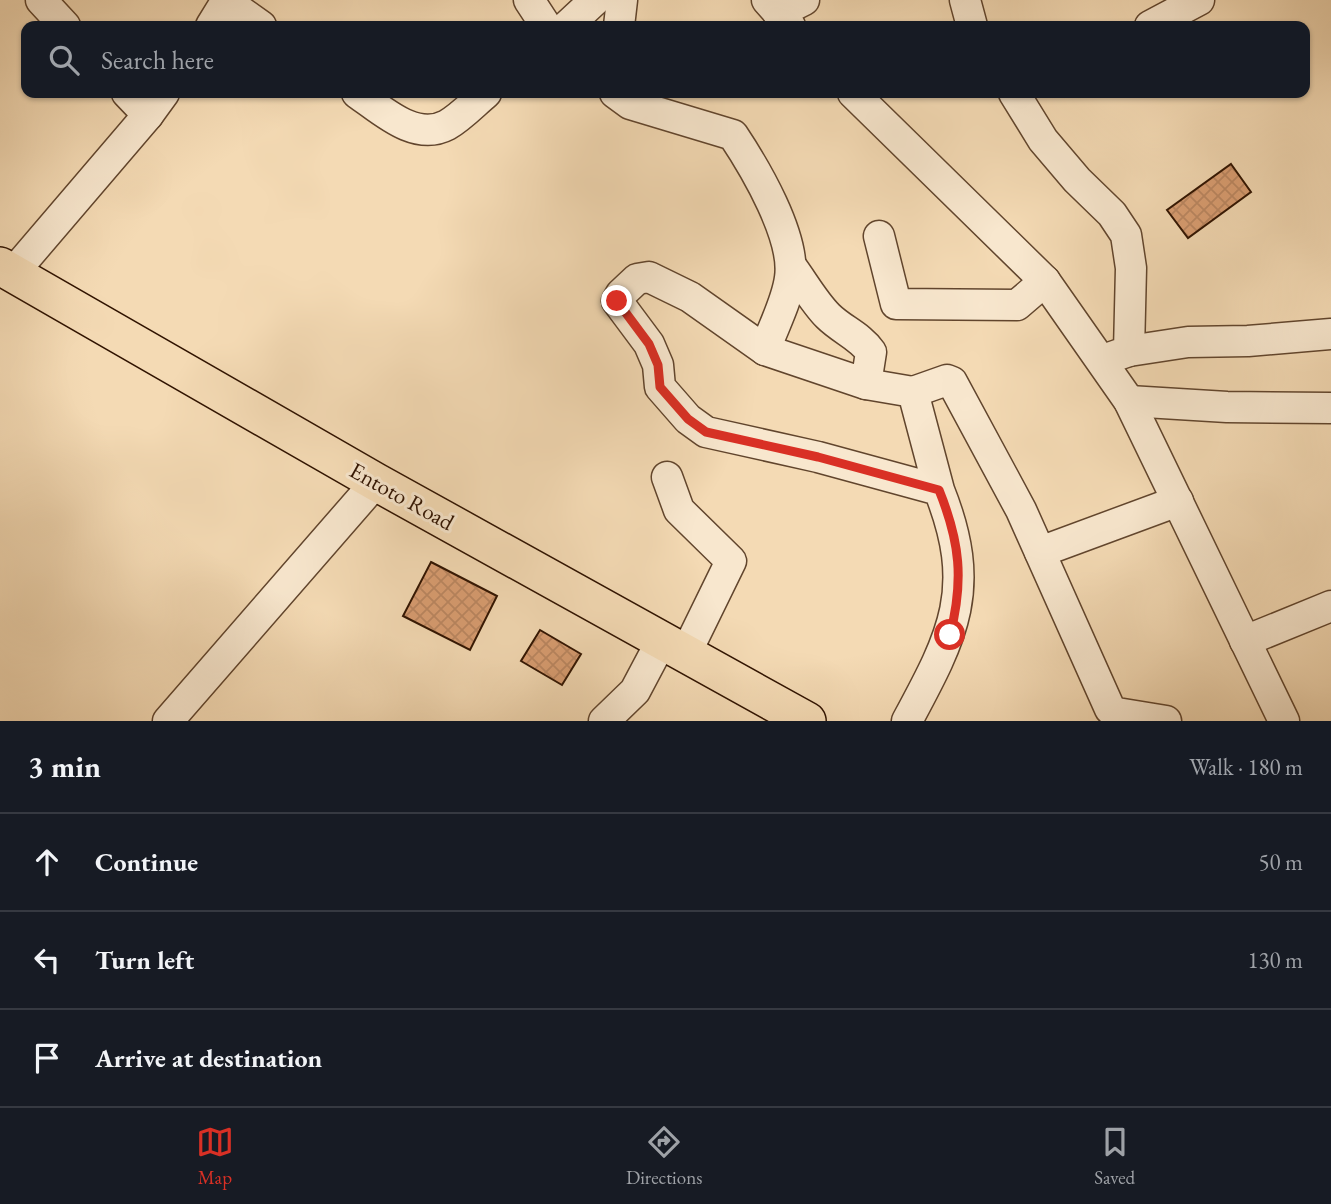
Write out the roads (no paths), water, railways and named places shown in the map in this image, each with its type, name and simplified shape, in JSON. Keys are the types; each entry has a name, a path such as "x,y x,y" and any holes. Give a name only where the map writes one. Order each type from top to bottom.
{"main road":[{"name":"Entoto Road","path":"6,270 376,482 807,721"}],"street":[{"path":"41,0 60,21"},
{"path":"529,0 543,21"},
{"path":"572,21 595,0"},
{"path":"620,21 622,0"},
{"path":"778,13 804,0"},
{"path":"965,0 971,21"},
{"path":"1159,21 1199,0"},
{"path":"221,9 249,21"},
{"path":"364,98 402,123 427,131 447,125 480,98"},
{"path":"622,98 630,104 733,135 776,208 791,265 790,281 765,350"},
{"path":"858,98 1045,281 1116,355"},
{"path":"1022,98 1043,140 1077,180 1112,214 1126,235 1131,268 1116,355 1129,401 1284,721"},
{"path":"6,270 156,104"},
{"path":"878,236 896,304 1017,305 1045,281"},
{"path":"791,265 827,316 864,341 871,352 866,384"},
{"path":"939,490 818,457 706,432 688,419 660,387 658,365 649,344 617,301 621,294 637,279 649,277 690,297 765,350 866,384 913,392 947,380 952,382 1021,510 1110,709 1117,713 1166,721"},
{"path":"1116,355 1188,342 1248,341 1331,334"},
{"path":"907,721 950,635 958,605 959,575 953,524 939,490 913,392"},
{"path":"1129,401 1227,407 1331,408"},
{"path":"604,721 674,647 731,561 679,510 667,477"},
{"path":"169,721 376,482"},
{"path":"1040,552 1178,501"},
{"path":"1245,641 1331,606"}]}
